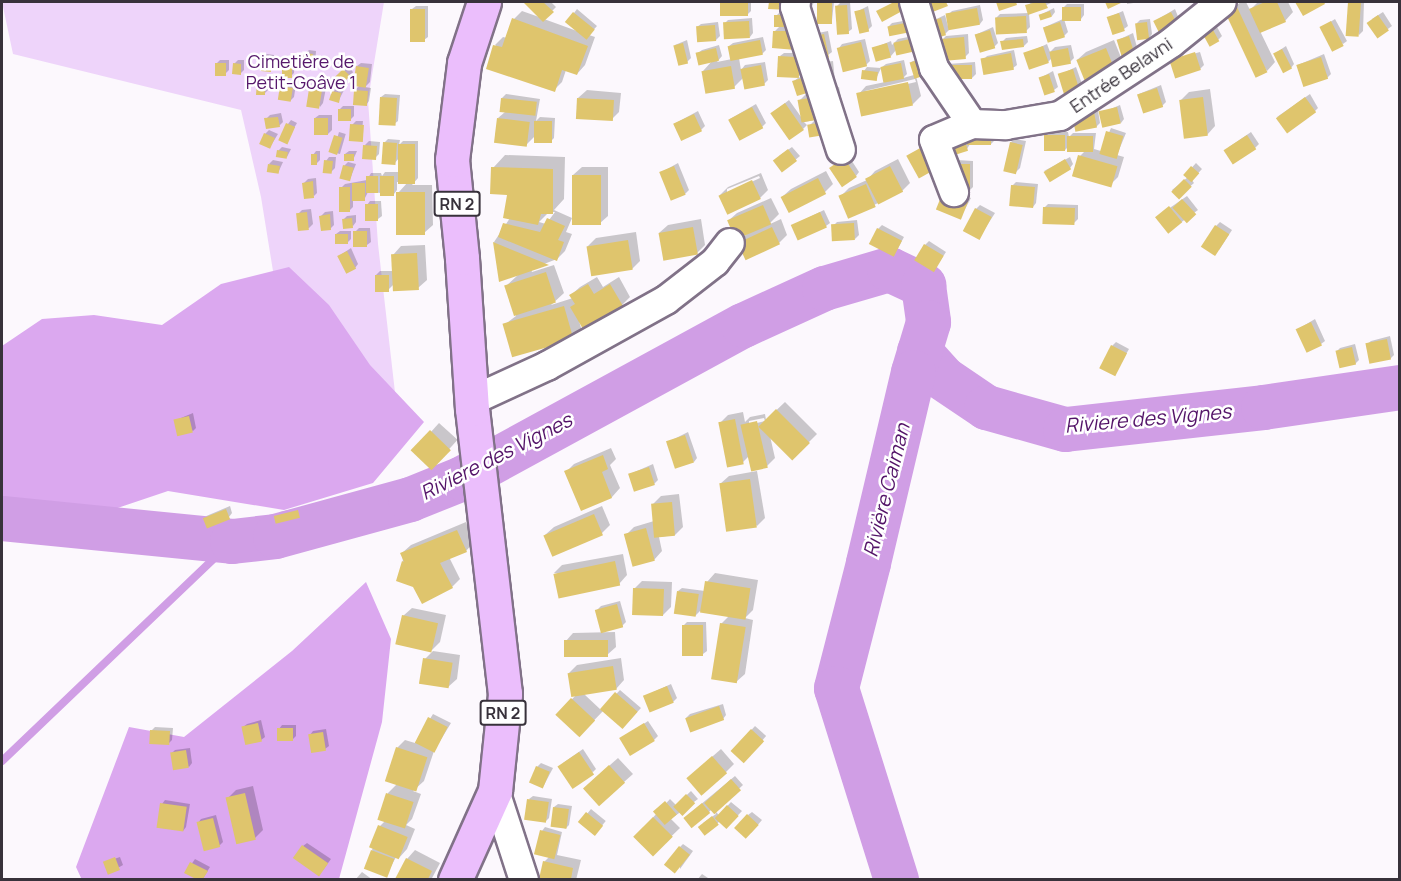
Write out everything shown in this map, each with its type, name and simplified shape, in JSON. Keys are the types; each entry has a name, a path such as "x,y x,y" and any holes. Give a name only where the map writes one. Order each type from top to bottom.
{"main road":[{"name":"RN 2","path":"454,879 495,791 505,694 485,537 452,160 464,63 484,2"}],"street":[{"path":"796,2 795,7 840,150"},
{"path":"914,2 934,68 972,124 934,140 954,192"},
{"name":"Entrée Belavni","path":"972,124 1006,125 1060,116 1171,43 1222,2"},
{"path":"472,405 666,300 715,262 730,243"},
{"path":"495,791 524,879"}],"green space":[{"name":"Cimetière de Petit-Goâve 1","path":"2,2 384,2 368,100 378,244 396,401 278,302 261,197 241,110 13,54"}],"shaded area":[{"path":"289,267 329,305 370,365 424,422 373,483 284,510 168,491 67,525 2,503 2,346 42,319 94,315 162,325 221,284"},
{"path":"366,582 391,639 382,722 339,879 82,880 76,867 129,727 184,737 292,651"}],"building":[{"path":"523,2 543,2 554,12 543,22"},
{"path":"720,2 748,2 748,16 720,16"},
{"path":"769,2 790,2 789,10 768,9"},
{"path":"817,2 832,2 832,24 817,24"},
{"path":"894,2 899,2 904,10 882,22 876,11"},
{"path":"925,2 946,2 948,6 930,13"},
{"path":"996,2 1016,2 1017,5 999,11"},
{"path":"1045,2 1048,8 1028,15 1025,5"},
{"path":"1105,2 1123,2 1108,9"},
{"path":"1265,2 1277,2 1286,22 1260,33 1249,9"},
{"path":"1295,2 1324,2 1325,4 1303,16"},
{"path":"1348,2 1361,3 1359,37 1346,36"},
{"path":"847,5 849,34 837,35 835,6"},
{"path":"1062,7 1081,7 1081,21 1062,21"},
{"path":"1237,7 1267,72 1256,78 1225,12"},
{"path":"977,8 980,25 948,30 945,14"},
{"path":"410,9 425,9 425,42 410,42"},
{"path":"864,9 869,31 859,34 854,11"},
{"path":"1050,11 1052,17 1040,20 1039,15"},
{"path":"573,12 595,30 587,40 565,22"},
{"path":"1171,12 1177,24 1159,33 1153,21"},
{"path":"1119,13 1125,31 1113,35 1107,17"},
{"path":"774,15 794,15 794,27 774,27"},
{"path":"1378,15 1389,31 1377,39 1367,23"},
{"path":"1026,16 1027,33 996,35 995,18"},
{"path":"512,18 588,46 577,75 562,70 555,92 486,69 493,45 502,47"},
{"path":"941,18 946,35 935,38 930,21"},
{"path":"749,21 750,38 724,39 723,22"},
{"path":"1331,21 1344,46 1332,52 1319,27"},
{"path":"910,22 912,32 889,36 887,26"},
{"path":"1060,22 1065,37 1048,43 1043,28"},
{"path":"1147,22 1149,39 1137,40 1135,23"},
{"path":"715,25 716,41 697,42 696,26"},
{"path":"990,30 995,48 980,53 975,34"},
{"path":"1213,30 1219,41 1210,47 1203,35"},
{"path":"773,31 796,31 796,50 772,48"},
{"path":"824,34 829,57 818,60 813,36"},
{"path":"1129,36 1136,59 1124,63 1117,40"},
{"path":"964,37 966,59 943,61 941,39"},
{"path":"910,39 913,52 896,55 893,43"},
{"path":"1023,39 1024,47 1002,50 1000,41"},
{"path":"760,40 763,55 730,61 728,46"},
{"path":"861,42 867,66 843,72 837,48"},
{"path":"683,43 688,63 678,66 673,45"},
{"path":"887,43 891,57 876,62 872,47"},
{"path":"1043,46 1049,63 1029,70 1023,53"},
{"path":"716,48 719,61 698,65 696,53"},
{"path":"1068,48 1071,64 1052,67 1049,52"},
{"path":"1106,48 1115,70 1085,82 1076,60"},
{"path":"1282,49 1292,69 1283,73 1273,54"},
{"path":"1195,52 1201,70 1175,78 1169,60"},
{"path":"304,53 313,54 311,69 302,68"},
{"path":"1011,53 1014,70 983,75 980,58"},
{"path":"778,56 800,57 799,78 777,77"},
{"path":"262,57 271,58 271,72 261,71"},
{"path":"1321,57 1328,79 1303,87 1296,65"},
{"path":"921,59 926,75 914,79 910,63"},
{"path":"215,63 226,63 226,76 215,76"},
{"path":"233,63 241,64 241,75 232,74"},
{"path":"901,63 904,79 883,83 880,67"},
{"path":"282,64 292,64 292,78 282,78"},
{"path":"761,65 765,86 744,90 740,69"},
{"path":"819,65 829,65 831,86 797,96 792,81 820,73"},
{"path":"943,65 972,65 972,79 943,79"},
{"path":"356,66 369,68 366,88 353,86"},
{"path":"731,66 735,89 705,94 701,71"},
{"path":"343,69 350,76 340,86 333,79"},
{"path":"1073,69 1079,89 1064,94 1058,74"},
{"path":"862,70 878,72 877,81 861,79"},
{"path":"1049,74 1055,92 1044,95 1039,77"},
{"path":"257,81 265,82 265,95 256,95"},
{"path":"908,82 913,105 861,116 856,93"},
{"path":"280,86 293,88 291,102 278,100"},
{"path":"1157,88 1163,107 1143,114 1137,94"},
{"path":"309,89 322,91 319,109 306,107"},
{"path":"354,90 368,91 367,106 353,105"},
{"path":"332,91 341,93 339,103 329,100"},
{"path":"831,94 835,117 802,123 798,100"},
{"path":"380,97 397,98 396,126 379,125"},
{"path":"1203,97 1208,136 1184,139 1179,100"},
{"path":"1305,97 1316,112 1287,134 1276,118"},
{"path":"501,98 537,102 535,116 500,112"},
{"path":"577,98 614,100 613,121 576,119"},
{"path":"785,103 804,130 789,140 770,113"},
{"path":"752,107 763,128 739,141 728,120"},
{"path":"1093,107 1097,128 1075,132 1071,111"},
{"path":"1117,107 1121,124 1102,128 1098,111"},
{"path":"338,109 351,109 351,121 338,121"},
{"path":"694,114 702,131 681,141 673,124"},
{"path":"278,117 280,127 266,129 264,118"},
{"path":"314,118 328,118 328,135 314,135"},
{"path":"497,118 530,122 527,147 494,143"},
{"path":"534,121 552,121 552,143 534,143"},
{"path":"824,122 826,135 809,137 807,125"},
{"path":"286,123 295,127 287,144 278,140"},
{"path":"350,124 364,125 363,142 349,141"},
{"path":"960,126 968,151 950,157 942,132"},
{"path":"967,127 991,127 991,145 967,145"},
{"path":"1106,131 1123,136 1117,159 1099,154"},
{"path":"264,133 275,138 270,149 259,144"},
{"path":"334,135 343,138 337,155 328,152"},
{"path":"1044,135 1065,135 1065,151 1044,151"},
{"path":"1247,135 1256,149 1233,165 1224,150"},
{"path":"1067,136 1093,136 1093,152 1067,152"},
{"path":"383,142 397,143 395,165 381,164"},
{"path":"1010,142 1023,145 1016,174 1003,171"},
{"path":"398,144 415,144 415,184 398,184"},
{"path":"363,145 377,146 376,160 362,159"},
{"path":"922,147 935,170 919,178 906,156"},
{"path":"788,149 797,161 782,172 773,160"},
{"path":"277,150 288,152 287,159 276,157"},
{"path":"311,154 317,154 317,165 311,165"},
{"path":"344,154 354,154 354,161 344,161"},
{"path":"1078,155 1117,166 1111,187 1072,176"},
{"path":"844,158 857,177 842,187 829,168"},
{"path":"1065,159 1071,169 1050,182 1044,172"},
{"path":"324,160 333,161 332,174 323,173"},
{"path":"268,164 280,166 279,174 267,172"},
{"path":"952,164 970,164 970,192 952,192"},
{"path":"343,165 354,168 350,181 339,179"},
{"path":"674,166 686,195 671,201 659,172"},
{"path":"890,166 903,192 878,205 865,179"},
{"path":"1191,166 1199,173 1191,182 1183,175"},
{"path":"491,167 553,169 553,214 541,214 538,225 503,218 507,195 490,194"},
{"path":"572,175 601,175 601,225 572,225"},
{"path":"366,176 378,176 378,193 366,193"},
{"path":"380,176 394,176 394,196 380,196"},
{"path":"818,178 826,194 789,213 781,197"},
{"path":"1184,179 1192,187 1179,200 1171,192"},
{"path":"752,180 761,199 727,215 718,196"},
{"path":"313,181 314,198 304,199 302,183"},
{"path":"352,183 365,183 365,201 352,201"},
{"path":"866,184 876,207 848,219 838,196"},
{"path":"1011,185 1035,187 1033,208 1009,206"},
{"path":"339,187 350,187 350,212 339,212"},
{"path":"396,192 425,192 425,235 396,235"},
{"path":"943,192 968,202 961,220 936,210"},
{"path":"1182,199 1196,214 1187,223 1172,208"},
{"path":"365,204 378,204 378,221 365,221"},
{"path":"763,205 771,224 735,240 727,220"},
{"path":"1169,206 1182,222 1168,234 1155,217"},
{"path":"1043,207 1075,208 1074,225 1042,224"},
{"path":"975,208 992,217 980,240 963,231"},
{"path":"307,212 309,230 298,231 296,213"},
{"path":"820,212 827,228 798,241 791,225"},
{"path":"330,214 331,230 321,231 319,216"},
{"path":"352,218 353,228 343,229 342,219"},
{"path":"547,218 565,226 558,240 564,242 557,261 498,237 503,223 540,232"},
{"path":"854,223 855,240 832,241 831,224"},
{"path":"1215,225 1229,234 1215,256 1201,247"},
{"path":"693,227 698,255 663,261 659,233"},
{"path":"772,227 780,244 746,260 738,243"},
{"path":"877,228 902,241 894,257 869,244"},
{"path":"353,231 367,231 367,247 353,247"},
{"path":"335,234 348,234 348,244 335,244"},
{"path":"628,240 633,270 591,276 587,247"},
{"path":"493,242 549,265 499,282"},
{"path":"924,244 944,256 934,272 914,260"},
{"path":"347,251 356,269 346,274 337,256"},
{"path":"417,253 419,290 393,291 391,254"},
{"path":"546,272 556,302 514,316 504,286"},
{"path":"375,275 389,275 389,292 375,292"},
{"path":"588,284 594,294 610,284 623,306 583,329 570,307 575,304 569,295"},
{"path":"564,306 574,340 512,357 502,324"},
{"path":"1311,322 1322,346 1307,353 1296,329"},
{"path":"1387,339 1391,360 1369,364 1365,343"},
{"path":"1111,345 1127,353 1115,376 1099,368"},
{"path":"1352,347 1356,365 1339,368 1335,351"},
{"path":"776,409 810,443 792,461 758,427"},
{"path":"189,416 193,433 177,436 173,420"},
{"path":"735,419 744,464 727,467 718,422"},
{"path":"757,421 768,468 751,472 740,425"},
{"path":"430,430 451,450 431,470 411,450"},
{"path":"685,435 694,463 675,469 666,441"},
{"path":"603,455 608,469 602,472 612,498 581,511 564,471"},
{"path":"649,467 655,485 634,492 628,474"},
{"path":"750,479 757,528 726,532 719,483"},
{"path":"672,502 675,536 654,538 651,504"},
{"path":"226,509 230,519 207,529 203,518"},
{"path":"298,510 300,518 276,524 274,516"},
{"path":"594,514 603,535 552,557 543,535"},
{"path":"646,528 655,561 633,567 624,534"},
{"path":"457,530 467,552 440,563 453,588 422,604 413,587 396,581 402,561 404,562 400,553"},
{"path":"615,561 620,585 559,599 553,574"},
{"path":"705,581 750,588 745,620 700,613"},
{"path":"633,588 664,589 663,616 632,615"},
{"path":"677,591 699,594 696,617 674,614"},
{"path":"617,604 623,627 601,633 595,610"},
{"path":"402,615 438,623 431,653 395,644"},
{"path":"720,623 746,627 737,683 711,679"},
{"path":"682,625 703,625 703,656 682,656"},
{"path":"564,640 608,640 608,657 564,657"},
{"path":"423,658 453,663 449,688 419,684"},
{"path":"613,666 617,690 571,697 568,673"},
{"path":"667,686 674,703 650,712 643,696"},
{"path":"615,692 638,712 623,729 600,709"},
{"path":"571,698 595,721 579,737 555,715"},
{"path":"719,706 724,720 690,732 685,718"},
{"path":"428,717 448,727 434,753 415,743"},
{"path":"258,723 262,742 245,745 241,727"},
{"path":"644,723 655,741 630,756 619,738"},
{"path":"277,728 293,728 293,741 277,741"},
{"path":"751,729 764,741 744,763 731,751"},
{"path":"150,730 170,731 169,745 149,744"},
{"path":"323,732 326,751 311,753 308,734"},
{"path":"396,747 427,757 416,791 385,781"},
{"path":"186,750 189,768 173,770 170,753"},
{"path":"579,752 594,774 573,789 557,767"},
{"path":"712,756 727,773 701,796 686,778"},
{"path":"609,765 625,783 599,806 583,788"},
{"path":"536,766 550,772 543,788 529,783"},
{"path":"731,779 741,790 714,814 704,803"},
{"path":"245,793 256,840 236,844 226,797"},
{"path":"386,793 414,802 405,829 377,820"},
{"path":"686,794 695,803 682,816 673,807"},
{"path":"527,799 549,802 546,823 524,820"},
{"path":"665,801 677,815 665,825 653,811"},
{"path":"160,803 187,807 183,832 157,828"},
{"path":"702,803 710,813 692,828 683,818"},
{"path":"727,805 739,816 726,829 715,818"},
{"path":"553,807 569,809 566,829 551,827"},
{"path":"586,812 603,826 595,836 578,822"},
{"path":"747,814 759,825 746,839 734,828"},
{"path":"712,816 719,825 705,836 698,827"},
{"path":"653,817 673,837 653,857 633,837"},
{"path":"213,818 220,847 204,851 197,822"},
{"path":"378,825 408,837 399,859 369,847"},
{"path":"540,830 560,835 554,859 534,854"},
{"path":"302,845 328,863 319,876 293,858"},
{"path":"679,846 690,855 675,873 664,865"},
{"path":"371,850 394,859 387,878 364,869"},
{"path":"115,857 120,870 108,875 103,862"},
{"path":"406,858 432,871 428,879 395,879"},
{"path":"543,861 573,868 571,879 539,879"},
{"path":"190,862 208,871 203,879 196,879 184,873"}],"waterway":[{"name":"Rivière Caiman","path":"2,518 232,541 275,536 410,499 462,478 743,325 824,288 889,269 923,285 928,322 913,372 836,688 896,880"},
{"name":"Riviere des Vignes","path":"919,351 943,378 986,407 1065,429 1263,407 1400,387"},
{"name":"Riviere des Vignes","path":"2,761 232,541"}]}
